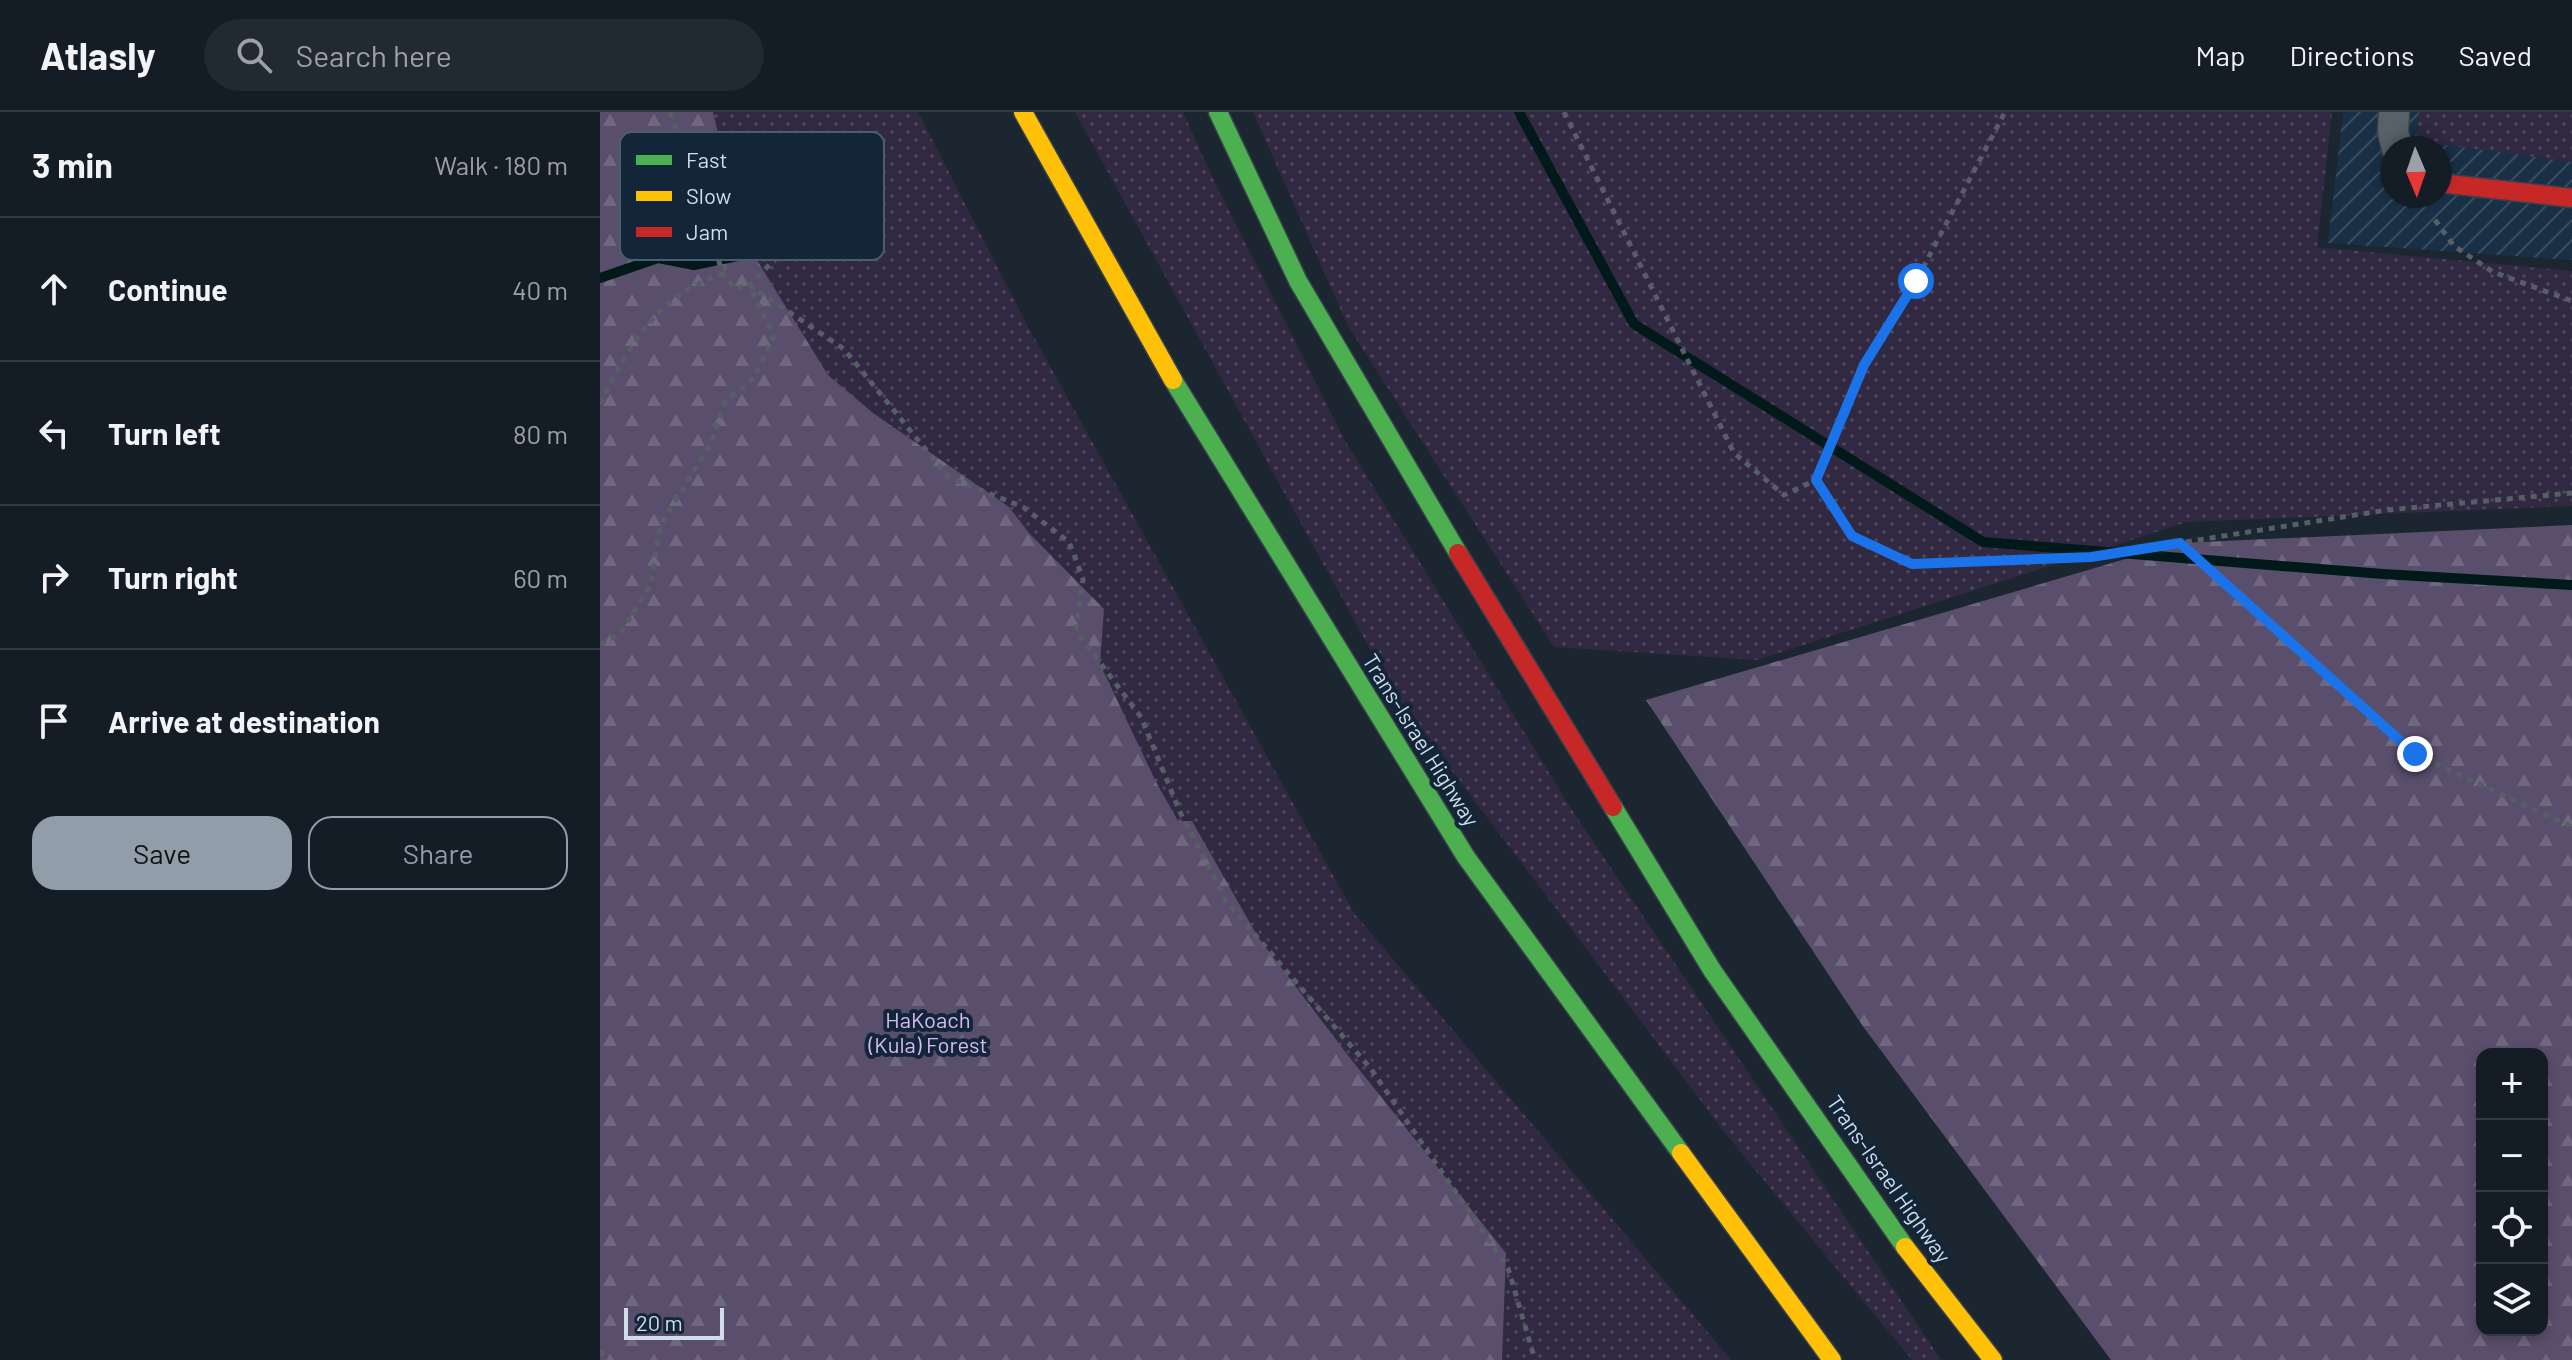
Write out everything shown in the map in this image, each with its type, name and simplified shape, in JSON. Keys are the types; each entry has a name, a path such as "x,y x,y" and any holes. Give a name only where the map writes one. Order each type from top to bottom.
{"main road":[{"name":"Trans-Israel Highway","path":"1023,112 1185,402 1466,857 1832,1360"},
{"name":"Trans-Israel Highway","path":"1218,112 1306,294 1508,638 1712,970 1905,1247 1993,1360"},
{"path":"2452,184 2572,198"}],"street":[{"path":"2394,112 2394,136"}],"path":[{"path":"670,112 677,132"},
{"path":"1564,112 1734,453 1784,495 1816,480 1864,365 1916,281 2005,112"},
{"path":"2430,213 2454,246 2469,258 2493,272 2572,301"},
{"path":"718,260 723,274 735,289 749,285 775,260"},
{"path":"723,274 726,260"},
{"path":"600,404 624,355 668,301 701,281 723,274"},
{"path":"600,644 620,634 651,584 660,526 710,445 725,402 754,378 774,336 749,285"},
{"path":"749,285 844,349 948,477 1023,507 1069,542 1083,579 1076,631 1141,717 1180,812 1226,901 1371,1069 1508,1268 1535,1360"},
{"path":"1816,480 1852,536 1912,564 2091,557 2387,510 2572,493"},
{"path":"2180,543 2415,754 2572,827"},
{"path":"600,1351 608,1360"}],"shaded area":[{"path":"600,112 918,112 1027,325 1354,913 1731,1360 1297,1360 683,260 884,260 884,132 620,132 620,148"},
{"path":"1075,112 1183,112 1214,181 1344,439 1570,807 1941,1360 1912,1360 1729,1138 1397,698"},
{"path":"1253,112 2332,112 2317,247 2572,271 2572,506 2187,522 1757,660 1554,647 1348,326"},
{"path":"2343,112 2572,112 2572,260 2328,243"},
{"path":"2419,112 2572,112 2572,162 2452,146 2452,136 2417,136"}],"green space":[{"name":"HaKoach (Kula) Forest","path":"600,112 713,112 718,132 620,132 620,260 757,260 828,375 873,413 1009,507 1029,533 1104,609 1100,664 1178,821 1192,821 1258,937 1506,1253 1502,1360 600,1360"},
{"path":"2572,525 2572,1360 2111,1360 1862,1025 1646,700 2180,543"}],"waterway":[{"path":"1519,112 1634,324 1983,542 2383,574 2572,585"},
{"path":"600,278 652,260"},
{"path":"668,260 694,265 718,260"}],"traffic: fast":[{"path":"1218,112 1298,281 1458,553"},
{"path":"1173,380 1466,857 1681,1153"},
{"path":"1613,807 1712,970 1905,1247"}],"traffic: slow":[{"path":"1023,112 1173,380"},
{"path":"1681,1153 1832,1360"},
{"path":"1905,1247 1993,1360"}],"traffic: jam":[{"path":"2452,184 2572,198"},
{"path":"1458,553 1613,807"}],"route":[{"path":"1916,281 1864,365 1816,480 1852,536 1912,564 2091,557 2180,543 2415,754"}]}
